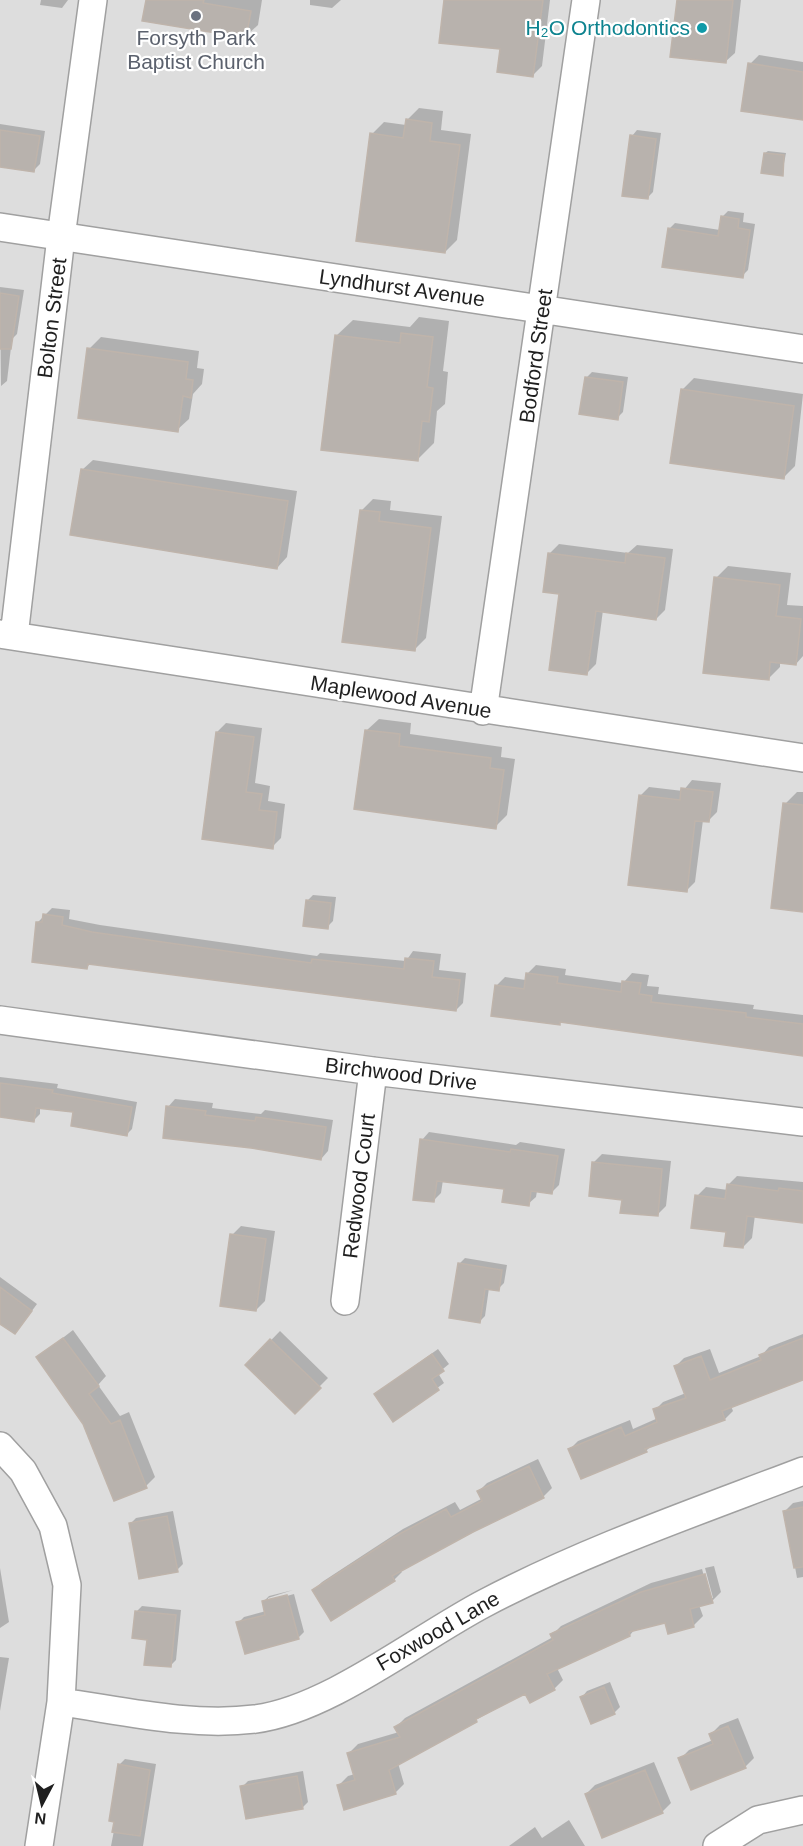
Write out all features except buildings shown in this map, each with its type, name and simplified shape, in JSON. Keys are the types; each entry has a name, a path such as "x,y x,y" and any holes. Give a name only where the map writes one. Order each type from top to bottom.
{"street":[{"name":"Bolton Street","path":"7,635 93,0"},
{"name":"Bodford Street","path":"483,711 586,0"},
{"name":"Lyndhurst Avenue","path":"0,227 803,349"},
{"name":"Maplewood Avenue","path":"7,635 483,711 803,758"},
{"name":"Birchwood Drive","path":"0,1020 373,1071 803,1122"},
{"name":"Redwood Court","path":"345,1301 373,1071"},
{"path":"0,1446 22,1471 53,1526 68,1585 61,1702 39,1846"},
{"name":"Foxwood Lane","path":"61,1702 173,1718 204,1720 255,1719 286,1712 323,1696 483,1604 539,1577 803,1471"},
{"path":"717,1846 758,1820 803,1810"}],"shaded area":[{"path":"0,0 803,0 803,1846 0,1846"}],"place":[{"name":"Forsyth Park Baptist Church","path":"196,16"},
{"name":"H₂O Orthodontics","path":"702,28"}]}
